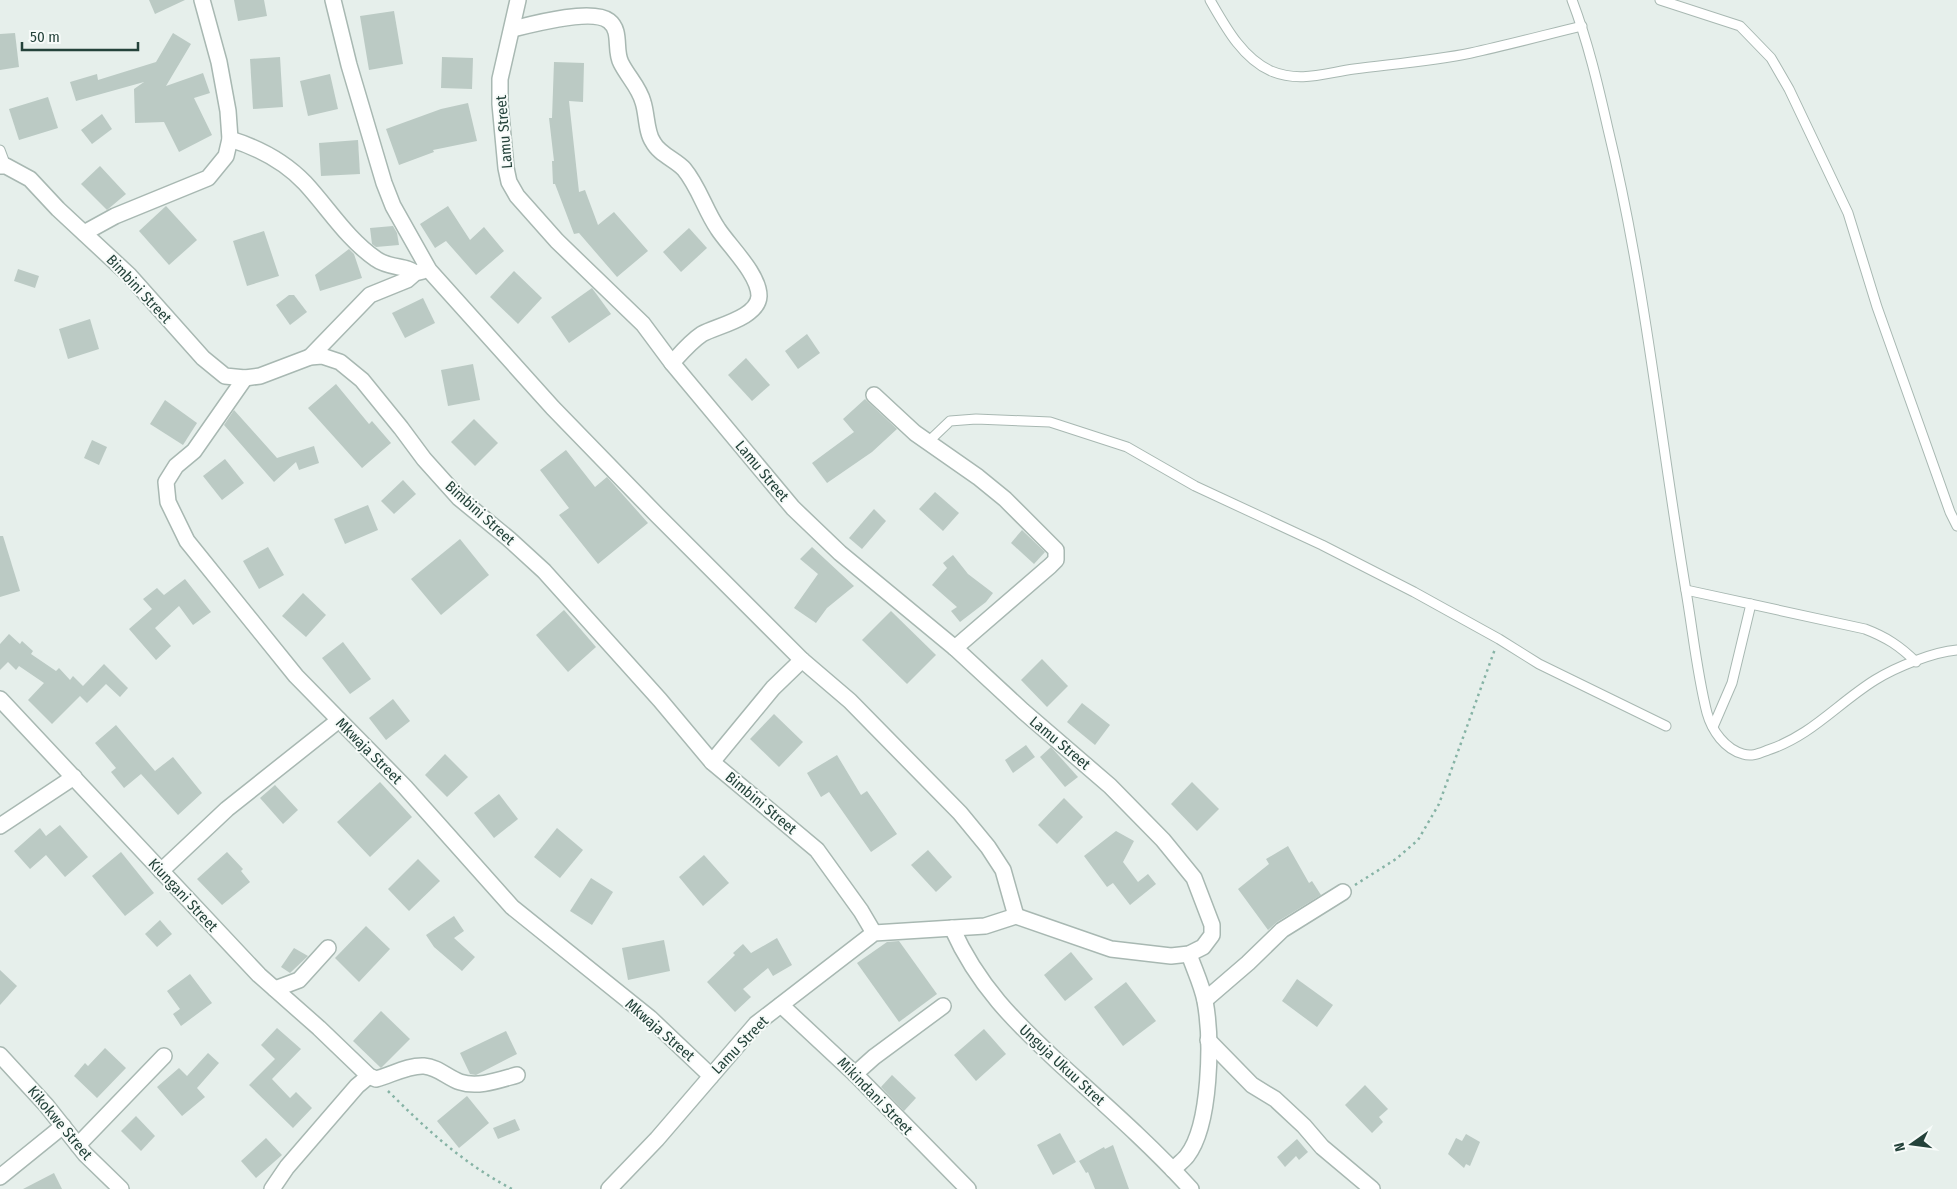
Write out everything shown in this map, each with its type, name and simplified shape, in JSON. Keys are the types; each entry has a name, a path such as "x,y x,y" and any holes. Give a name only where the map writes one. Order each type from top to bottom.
{"street":[{"path":"84,233 115,216 208,178 226,156 230,139 228,111 219,62 202,0"},
{"path":"334,0 349,64 384,184 422,271 553,408 802,660 850,702 960,814 988,847 1003,870 1016,916"},
{"name":"Lamu Street","path":"518,0 513,29 500,79 501,123 509,182 517,196 557,241 643,324 672,363 794,508 840,553 955,648 1023,711 1110,786 1163,840 1194,878 1206,906 1212,935 1203,947 1189,954"},
{"path":"513,29 545,21 597,16 607,20 614,26 621,64 634,80 642,100 653,142 684,169 718,228 742,259 756,285 759,296 757,303 749,311 726,326 702,334 690,343 672,363"},
{"path":"230,139 255,146 280,161 306,184 356,243 378,261 396,268 422,271"},
{"name":"Bimbini Street","path":"3,166 30,179 84,233 130,275 203,358 225,376 245,378 260,376 310,357 322,356 340,362 362,380 424,459 459,498 544,571 660,700 712,762 817,850 862,911 874,933"},
{"path":"310,357 370,295 408,280 422,271"},
{"name":"Mkwaja Street","path":"245,378 194,451 176,466 166,482 168,502 187,541 236,605 296,676 405,787 512,907 650,1018 711,1076"},
{"path":"874,395 928,442 978,477 1004,499 1049,542 1057,555 1050,566 1028,587 955,648"},
{"path":"712,762 773,688 802,660"},
{"name":"Kiungani Street","path":"0,699 41,745 74,777 162,872 275,989 372,1078"},
{"path":"162,872 227,809 310,745 339,720"},
{"path":"0,826 74,777"},
{"path":"1205,1000 1248,963 1282,930 1343,892"},
{"path":"874,933 985,926 1016,916 1111,949 1171,956 1189,954 1205,1000 1208,1040 1206,1098 1193,1145 1187,1157 1173,1170"},
{"name":"Unguja Ukuu Stret","path":"952,928 972,969 1030,1037 1173,1170 1190,1189"},
{"name":"Lamu Street","path":"609,1189 657,1139 756,1024 874,933"},
{"path":"275,989 299,980 328,948"},
{"name":"Mikindani Street","path":"781,1005 855,1074 968,1189"},
{"path":"855,1074 874,1057 943,1006"},
{"path":"1208,1040 1252,1085 1275,1099 1304,1126 1322,1147 1372,1189"},
{"name":"Kikokwe Street","path":"0,1056 46,1104 78,1145 121,1189"},
{"path":"78,1145 164,1056"},
{"path":"272,1189 287,1167 357,1086 372,1078 423,1066 430,1067 460,1082 470,1083 486,1083 517,1075"},
{"path":"0,1177 63,1126"}],"lane":[{"path":"1210,0 1235,40 1252,59 1270,70 1289,76 1310,77 1435,59 1489,49 1582,26"},
{"path":"1572,0 1589,48 1624,192 1651,351 1669,492 1708,715 1712,727 1719,737 1733,749 1743,754 1753,755 1783,746 1821,722 1875,679 1916,662 1957,650"},
{"path":"1660,0 1740,26 1772,58 1789,89 1848,213 1877,307 1950,512 1957,526"},
{"path":"0,150 3,166"},
{"path":"928,442 950,421 976,419 1050,422 1127,446 1195,486 1322,545 1499,639 1539,664 1666,726"},
{"path":"1686,590 1865,629 1883,635 1897,644 1916,662"},
{"path":"1712,727 1732,682 1751,604"}],"path":[{"path":"1343,892 1396,859 1418,840 1439,804 1499,639"},
{"path":"372,1078 434,1136 466,1162 512,1189"}],"building":[{"path":"149,0 185,0 155,14"},
{"path":"234,0 264,0 267,16 238,21"},
{"path":"394,11 403,64 369,70 360,16"},
{"path":"15,33 19,67 0,70 0,34"},
{"path":"173,33 191,44 166,86 203,73 210,93 194,98 212,135 179,152 164,122 135,123 134,89 144,82 76,101 70,82 97,74 98,80 156,62"},
{"path":"280,57 283,107 253,109 250,59"},
{"path":"442,57 473,58 472,89 441,88"},
{"path":"554,62 584,63 583,102 569,101 579,192 585,190 598,225 614,212 648,251 617,277 579,233 574,234 555,184 553,184 552,161 554,161 549,118 552,118"},
{"path":"330,74 338,109 308,116 300,81"},
{"path":"48,97 58,128 19,140 9,109"},
{"path":"468,103 477,141 433,150 434,152 399,165 386,129 441,109"},
{"path":"102,114 112,129 92,144 81,130"},
{"path":"358,140 360,174 321,176 319,143"},
{"path":"100,166 126,194 107,210 81,184"},
{"path":"166,206 197,240 169,265 139,231"},
{"path":"448,206 470,240 484,227 504,251 476,275 446,241 435,248 420,224"},
{"path":"393,226 397,233 399,245 376,247 372,244 370,228"},
{"path":"689,228 707,248 681,272 663,252"},
{"path":"264,231 279,276 247,286 233,241"},
{"path":"349,249 354,254 362,278 320,291 315,275"},
{"path":"18,269 39,276 35,288 14,281"},
{"path":"514,271 542,298 518,324 490,297"},
{"path":"592,288 611,314 569,343 551,317"},
{"path":"289,295 294,295 307,312 290,325 276,305"},
{"path":"423,298 435,323 405,338 392,313"},
{"path":"90,319 99,349 68,359 59,329"},
{"path":"807,334 820,353 798,369 785,351"},
{"path":"746,358 770,385 752,401 728,375"},
{"path":"473,364 480,400 448,406 441,370"},
{"path":"336,384 369,424 372,421 391,443 362,468 308,408"},
{"path":"865,399 897,429 872,452 827,483 812,463 854,432 843,419"},
{"path":"165,400 197,423 183,445 150,424"},
{"path":"234,410 277,458 314,446 319,463 299,470 296,462 274,482 224,425"},
{"path":"474,419 498,443 475,466 451,442"},
{"path":"92,440 107,447 99,465 84,458"},
{"path":"566,450 595,487 607,477 648,523 598,564 559,515 569,508 540,470"},
{"path":"225,459 244,483 222,500 203,476"},
{"path":"403,480 416,494 394,514 381,501"},
{"path":"935,492 959,513 943,531 919,509"},
{"path":"368,505 378,530 345,544 334,519"},
{"path":"874,509 886,521 862,549 849,538"},
{"path":"1022,530 1045,552 1034,564 1011,543"},
{"path":"0,536 3,536 20,591 0,597"},
{"path":"460,539 489,575 441,615 411,579"},
{"path":"268,547 284,575 259,589 243,561"},
{"path":"812,547 854,586 827,608 816,623 794,608 818,574 800,559"},
{"path":"953,555 968,574 993,593 986,602 960,622 951,611 957,607 932,585 947,568 943,563"},
{"path":"185,579 211,612 193,625 179,606 155,628 171,646 156,660 129,629 152,609 143,599 157,588 164,595"},
{"path":"303,593 326,615 306,637 282,616"},
{"path":"564,610 596,647 568,672 536,635"},
{"path":"891,611 936,655 907,684 862,640"},
{"path":"9,634 20,644 22,641 33,651 31,654 56,671 59,668 70,680 73,676 83,686 104,664 128,688 120,697 106,684 87,703 80,696 52,724 28,700 44,683 19,666 16,670 8,662 0,670 0,644"},
{"path":"343,642 371,679 350,694 322,658"},
{"path":"1042,659 1068,686 1047,707 1021,680"},
{"path":"393,699 410,721 386,740 369,718"},
{"path":"1082,703 1110,725 1095,745 1067,722"},
{"path":"774,714 803,742 779,767 750,739"},
{"path":"116,725 155,771 173,757 202,793 178,815 141,774 124,788 111,772 116,768 95,743"},
{"path":"1026,745 1035,757 1013,773 1005,760"},
{"path":"1051,747 1078,777 1065,787 1040,757"},
{"path":"445,754 468,777 447,797 425,775"},
{"path":"837,755 861,795 867,791 897,834 871,852 829,792 821,797 807,773"},
{"path":"380,782 412,817 370,857 337,822"},
{"path":"1192,782 1219,809 1197,831 1171,804"},
{"path":"275,785 298,810 283,824 260,798"},
{"path":"499,794 518,819 494,838 474,813"},
{"path":"1064,798 1083,817 1057,844 1038,825"},
{"path":"60,825 88,857 65,877 46,855 30,869 14,851 40,828 46,836"},
{"path":"557,828 583,850 560,878 534,857"},
{"path":"1116,831 1134,841 1123,862 1138,882 1148,874 1156,884 1130,905 1113,883 1107,887 1084,856"},
{"path":"1288,846 1309,883 1312,881 1321,895 1277,922 1268,930 1238,889 1269,864 1266,859"},
{"path":"928,850 952,877 936,892 911,865"},
{"path":"121,852 154,893 125,916 92,876"},
{"path":"227,852 243,869 241,871 250,882 222,905 197,879"},
{"path":"704,855 729,883 703,906 679,877"},
{"path":"418,859 440,881 409,911 388,889"},
{"path":"591,878 613,892 592,925 570,911"},
{"path":"454,916 464,931 454,938 475,957 462,971 434,947 426,935"},
{"path":"160,920 172,934 157,947 145,934"},
{"path":"366,926 390,949 359,982 335,958"},
{"path":"777,938 792,965 773,976 768,968 743,989 751,997 735,1012 707,982 735,955 733,953 743,944 751,953"},
{"path":"664,940 670,971 628,980 622,948"},
{"path":"899,941 937,994 899,1022 857,963 887,942"},
{"path":"294,948 308,956 290,973 281,967"},
{"path":"1071,952 1093,979 1065,1001 1044,975"},
{"path":"0,970 17,986 0,1005"},
{"path":"190,974 212,1003 181,1026 173,1014 180,1009 167,991"},
{"path":"1297,979 1333,1005 1317,1027 1282,1001"},
{"path":"1126,982 1156,1021 1123,1046 1094,1007"},
{"path":"381,1011 410,1039 381,1068 353,1041"},
{"path":"277,1028 301,1049 272,1079 290,1098 296,1092 312,1108 293,1128 249,1085 275,1059 261,1045"},
{"path":"984,1029 1006,1054 976,1081 954,1055"},
{"path":"506,1031 517,1054 476,1075 470,1074 460,1053"},
{"path":"105,1048 126,1068 97,1098 74,1076 85,1063 88,1066"},
{"path":"208,1053 219,1063 197,1088 205,1097 182,1116 157,1087 179,1068 187,1076"},
{"path":"892,1075 916,1098 904,1111 881,1087"},
{"path":"1365,1085 1388,1109 1379,1117 1383,1122 1372,1133 1345,1105"},
{"path":"467,1096 489,1123 459,1148 437,1121"},
{"path":"136,1116 155,1136 141,1151 121,1131"},
{"path":"515,1119 520,1130 498,1139 493,1128"},
{"path":"1060,1133 1076,1162 1053,1175 1037,1145"},
{"path":"1466,1134 1480,1142 1470,1166 1466,1164 1464,1168 1448,1154 1456,1138 1462,1141"},
{"path":"266,1138 282,1155 256,1178 241,1161"},
{"path":"1297,1139 1308,1152 1299,1160 1296,1156 1285,1167 1277,1157"},
{"path":"1113,1145 1129,1189 1095,1189 1088,1172 1086,1173 1079,1161 1104,1147 1105,1149"},
{"path":"54,1173 62,1189 23,1189"}]}
